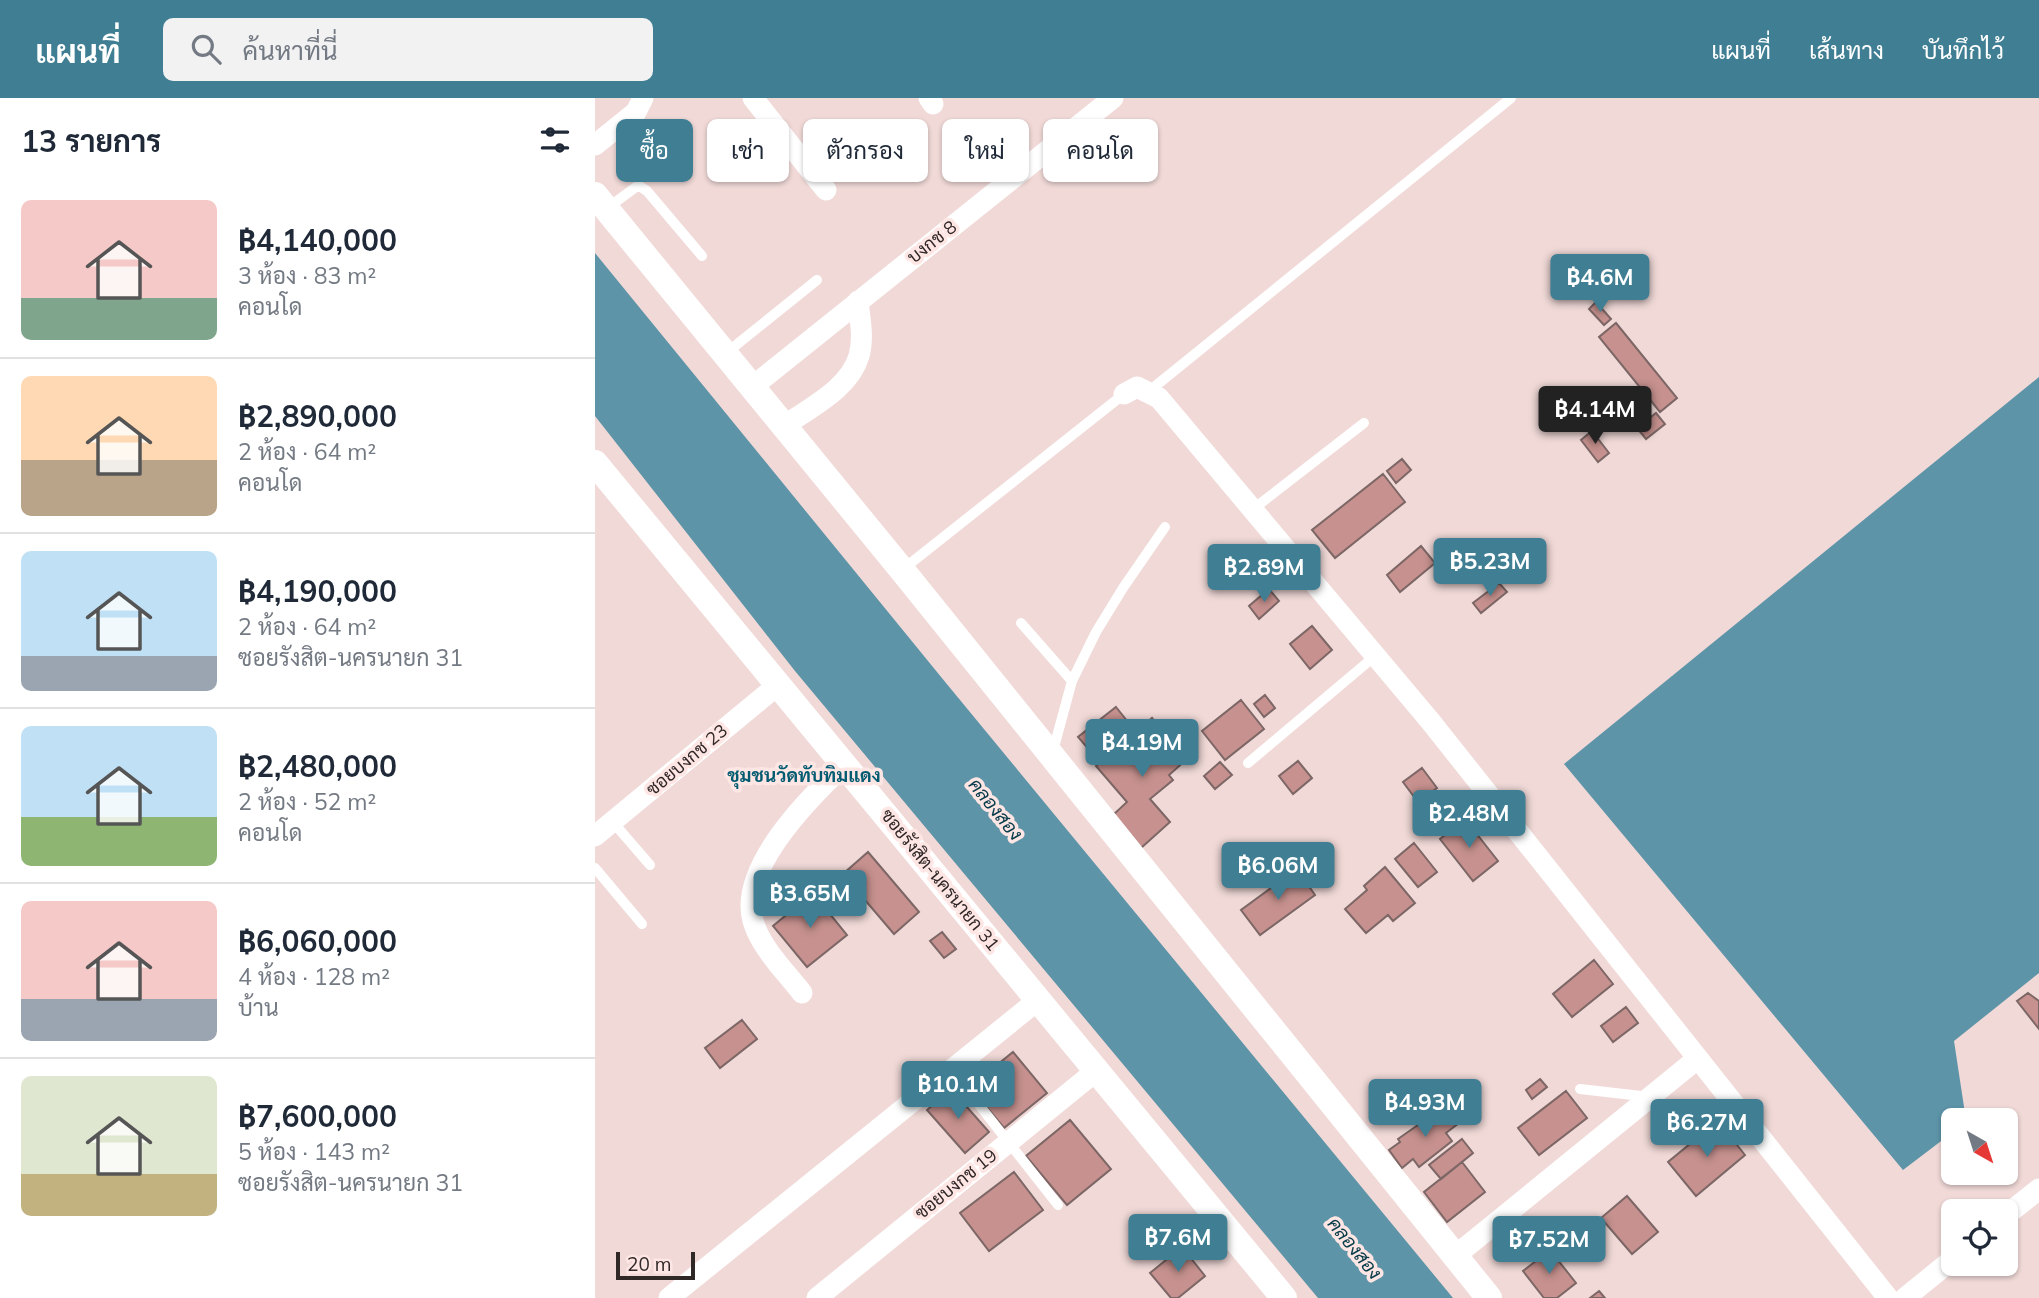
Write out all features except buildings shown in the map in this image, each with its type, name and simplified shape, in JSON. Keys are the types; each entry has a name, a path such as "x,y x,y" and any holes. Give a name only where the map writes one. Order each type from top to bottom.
{"street":[{"path":"595,145 636,112 643,98"},
{"path":"753,98 826,190"},
{"name":"บงกช 8","path":"752,387 1113,98"},
{"path":"601,202 902,570 1489,1298"},
{"path":"784,426 849,377 859,355 861,332 858,301"},
{"path":"1123,394 1137,387 1159,398 1431,722 1888,1298"},
{"name":"ซอยรังสิต-นครนายก 31","path":"595,463 1284,1298"},
{"name":"ซอยบงกช 23","path":"595,836 779,684"},
{"path":"802,993 760,936 751,907 752,893 772,847 790,820 811,795 845,764"},
{"path":"669,1298 1038,1000"},
{"path":"1455,1256 1697,1059"},
{"name":"ซอยบงกช 19","path":"817,1298 1096,1071"},
{"path":"2018,1206 2039,1189"},
{"path":"1905,1298 1941,1269"}],"lane":[{"path":"1148,392 1511,98"},
{"path":"601,202 641,187 702,256"},
{"path":"725,354 817,280"},
{"path":"902,570 1123,394"},
{"path":"1252,509 1364,423"},
{"path":"1052,756 1072,681 1123,588 1165,527"},
{"path":"1021,623 1072,681"},
{"path":"1248,763 1375,656"},
{"path":"612,821 650,865"},
{"path":"595,868 642,924"},
{"path":"965,1087 1058,1205"},
{"path":"1580,1089 1651,1097"}],"water":[{"name":"คลองสอง","path":"595,253 1453,1298 1318,1298 795,671 595,416"},
{"path":"2039,377 2039,973 1954,1041 1964,1108 1941,1108 1941,1141 1903,1170 1564,764"}],"district":[{"name":"ชุมชนวัดทับทิมแดง","path":"804,775"}]}
